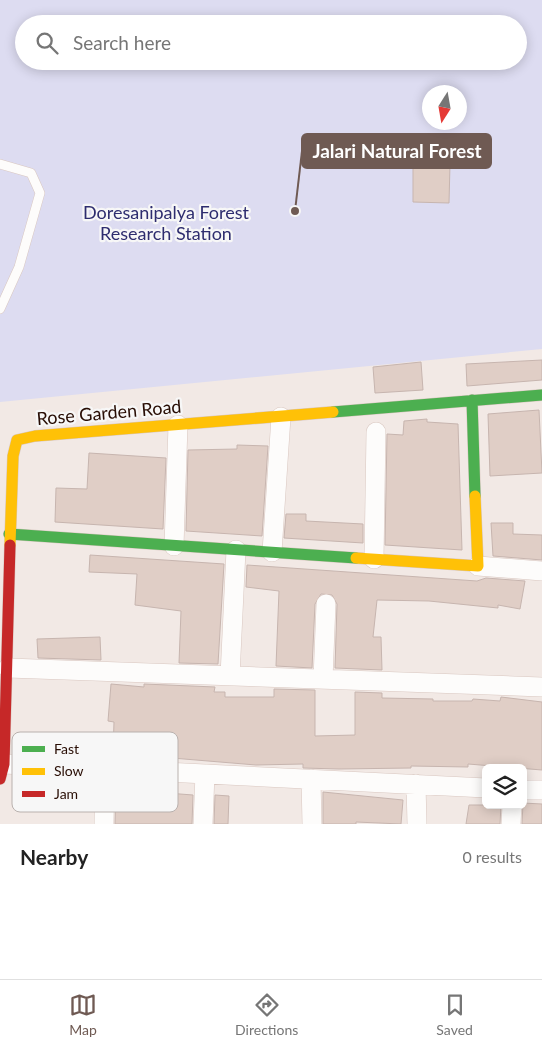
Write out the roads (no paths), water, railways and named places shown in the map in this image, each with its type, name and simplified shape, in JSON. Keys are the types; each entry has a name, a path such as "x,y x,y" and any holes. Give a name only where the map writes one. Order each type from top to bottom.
{"street":[{"name":"Rose Garden Road","path":"2,772 8,668 13,456 17,440 35,436 542,395"},
{"path":"472,400 478,566"},
{"path":"272,552 282,417"},
{"path":"174,546 178,425"},
{"path":"374,559 376,432"},
{"path":"10,534 542,571"},
{"path":"230,676 236,550"},
{"path":"323,679 326,604"},
{"path":"8,668 542,687"},
{"path":"178,773 482,788"},
{"path":"203,824 205,774"},
{"path":"311,779 312,824"},
{"path":"416,784 417,824"},
{"path":"527,790 542,790"},
{"path":"511,824 512,809"}],"lane":[{"path":"0,164 31,173 40,193 19,267 0,309"}],"place":[{"name":"Jalari Natural Forest","path":"295,211"}],"park label":[{"name":"Doresanipalya Forest Research Station","path":"166,223"}]}
